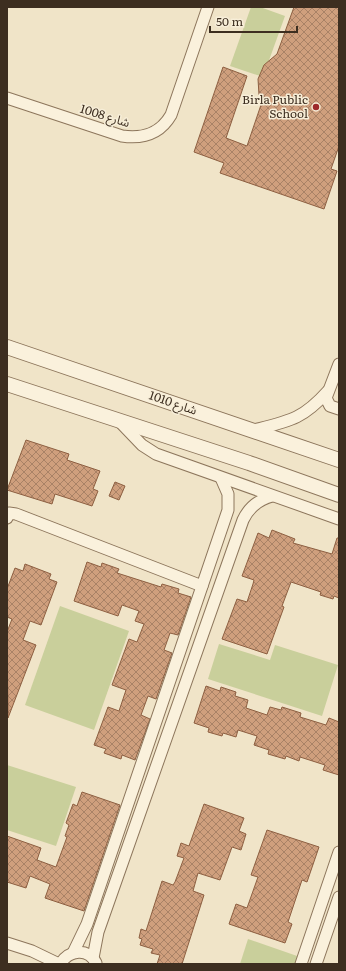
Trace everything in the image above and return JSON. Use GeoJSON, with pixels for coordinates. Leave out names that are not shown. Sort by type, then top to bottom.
{"type":"FeatureCollection","features":[{"type":"Feature","properties":{"kind":"street","name":"شارع 1008"},"geometry":{"type":"LineString","coordinates":[[7,98],[122,136],[138,137],[155,133],[171,115],[208,7]]}},
{"type":"Feature","properties":{"kind":"street","name":"شارع 1010"},"geometry":{"type":"LineString","coordinates":[[7,347],[339,460]]}},
{"type":"Feature","properties":{"kind":"street"},"geometry":{"type":"LineString","coordinates":[[339,364],[327,394],[327,402],[333,408],[339,410]]}},
{"type":"Feature","properties":{"kind":"street"},"geometry":{"type":"LineString","coordinates":[[7,384],[249,463],[339,495]]}},
{"type":"Feature","properties":{"kind":"street"},"geometry":{"type":"LineString","coordinates":[[254,430],[289,421],[302,415],[313,408],[328,391]]}},
{"type":"Feature","properties":{"kind":"street"},"geometry":{"type":"LineString","coordinates":[[119,421],[142,445],[156,454],[339,519]]}},
{"type":"Feature","properties":{"kind":"street"},"geometry":{"type":"LineString","coordinates":[[73,953],[87,924],[225,518],[228,498],[221,478]]}},
{"type":"Feature","properties":{"kind":"street"},"geometry":{"type":"LineString","coordinates":[[7,943],[32,951],[60,964],[68,955],[80,952],[94,961],[98,932],[241,526],[251,507],[265,498],[272,496]]}},
{"type":"Feature","properties":{"kind":"street"},"geometry":{"type":"LineString","coordinates":[[7,518],[8,513],[16,514],[202,586]]}},
{"type":"Feature","properties":{"kind":"street"},"geometry":{"type":"LineString","coordinates":[[225,518],[236,517],[241,526]]}},
{"type":"Feature","properties":{"kind":"street"},"geometry":{"type":"LineString","coordinates":[[301,964],[339,852]]}},
{"type":"Feature","properties":{"kind":"street"},"geometry":{"type":"LineString","coordinates":[[316,964],[339,897]]}},
{"type":"Feature","properties":{"kind":"green space"},"geometry":{"type":"Polygon","coordinates":[[[251,7],[260,7],[285,16],[263,77],[230,66],[251,7]]]}},
{"type":"Feature","properties":{"kind":"green space"},"geometry":{"type":"Polygon","coordinates":[[[60,606],[129,631],[94,730],[25,705],[60,606]]]}},
{"type":"Feature","properties":{"kind":"green space"},"geometry":{"type":"Polygon","coordinates":[[[219,644],[270,660],[275,645],[338,665],[322,716],[208,679],[219,644]]]}},
{"type":"Feature","properties":{"kind":"green space"},"geometry":{"type":"Polygon","coordinates":[[[7,765],[76,787],[56,846],[7,830],[7,765]]]}},
{"type":"Feature","properties":{"kind":"green space"},"geometry":{"type":"Polygon","coordinates":[[[248,939],[300,957],[298,964],[240,964],[248,939]]]}},
{"type":"Feature","properties":{"kind":"building","name":"Birla Public School"},"geometry":{"type":"Polygon","coordinates":[[[294,7],[339,7],[339,146],[331,169],[337,171],[324,209],[220,173],[224,163],[194,152],[223,67],[247,76],[226,138],[247,146],[264,96],[259,95],[258,79],[264,65],[277,54],[294,7]]]}},
{"type":"Feature","properties":{"kind":"building"},"geometry":{"type":"Polygon","coordinates":[[[26,440],[69,454],[67,460],[100,471],[93,489],[98,491],[92,506],[55,494],[52,504],[7,490],[26,440]]]}},
{"type":"Feature","properties":{"kind":"building"},"geometry":{"type":"Polygon","coordinates":[[[115,482],[125,486],[119,500],[109,496],[115,482]]]}},
{"type":"Feature","properties":{"kind":"building"},"geometry":{"type":"Polygon","coordinates":[[[272,530],[295,539],[293,543],[332,554],[337,538],[339,538],[339,598],[334,596],[333,599],[320,595],[321,592],[291,582],[282,606],[284,607],[267,654],[222,639],[237,599],[247,602],[254,580],[242,576],[258,533],[269,538],[272,530]]]}},
{"type":"Feature","properties":{"kind":"building"},"geometry":{"type":"Polygon","coordinates":[[[87,562],[101,567],[102,563],[119,569],[117,573],[161,587],[162,584],[179,589],[178,593],[191,597],[178,635],[170,633],[164,650],[172,653],[156,699],[148,696],[141,715],[150,719],[135,760],[122,755],[121,759],[104,753],[106,749],[94,745],[108,707],[119,711],[126,690],[112,685],[129,639],[137,642],[144,624],[135,621],[139,611],[122,605],[118,616],[74,601],[87,562]]]}},
{"type":"Feature","properties":{"kind":"building"},"geometry":{"type":"Polygon","coordinates":[[[25,564],[51,574],[49,579],[57,582],[41,625],[30,621],[23,640],[36,645],[8,718],[7,632],[12,619],[7,617],[7,589],[15,568],[23,571],[25,564]]]}},
{"type":"Feature","properties":{"kind":"building"},"geometry":{"type":"Polygon","coordinates":[[[206,686],[220,691],[221,687],[236,692],[235,696],[248,700],[246,708],[267,715],[270,707],[281,710],[282,707],[301,713],[300,717],[326,725],[329,718],[339,722],[339,775],[323,770],[325,765],[300,757],[299,761],[286,756],[285,759],[268,754],[269,750],[254,745],[257,736],[238,730],[236,737],[223,733],[222,736],[208,732],[209,728],[194,723],[206,686]]]}},
{"type":"Feature","properties":{"kind":"building"},"geometry":{"type":"Polygon","coordinates":[[[82,792],[120,805],[84,911],[45,898],[50,884],[30,876],[26,888],[7,882],[7,836],[41,848],[37,860],[56,867],[67,837],[65,836],[69,825],[66,823],[73,804],[77,806],[82,792]]]}},
{"type":"Feature","properties":{"kind":"building"},"geometry":{"type":"Polygon","coordinates":[[[204,804],[244,818],[239,831],[246,834],[241,850],[232,847],[220,880],[198,873],[193,891],[204,895],[182,964],[157,964],[160,955],[151,953],[153,949],[140,945],[142,939],[139,938],[141,929],[146,931],[162,881],[173,885],[175,882],[184,858],[177,856],[181,843],[189,846],[204,804]]]}},
{"type":"Feature","properties":{"kind":"building"},"geometry":{"type":"Polygon","coordinates":[[[267,830],[319,847],[307,882],[302,880],[288,922],[292,924],[285,943],[229,924],[236,904],[247,908],[258,877],[251,875],[267,830]]]}},
{"type":"Feature","properties":{"kind":"place","name":"Birla Public School"},"geometry":{"type":"Point","coordinates":[316,107]}}]}
